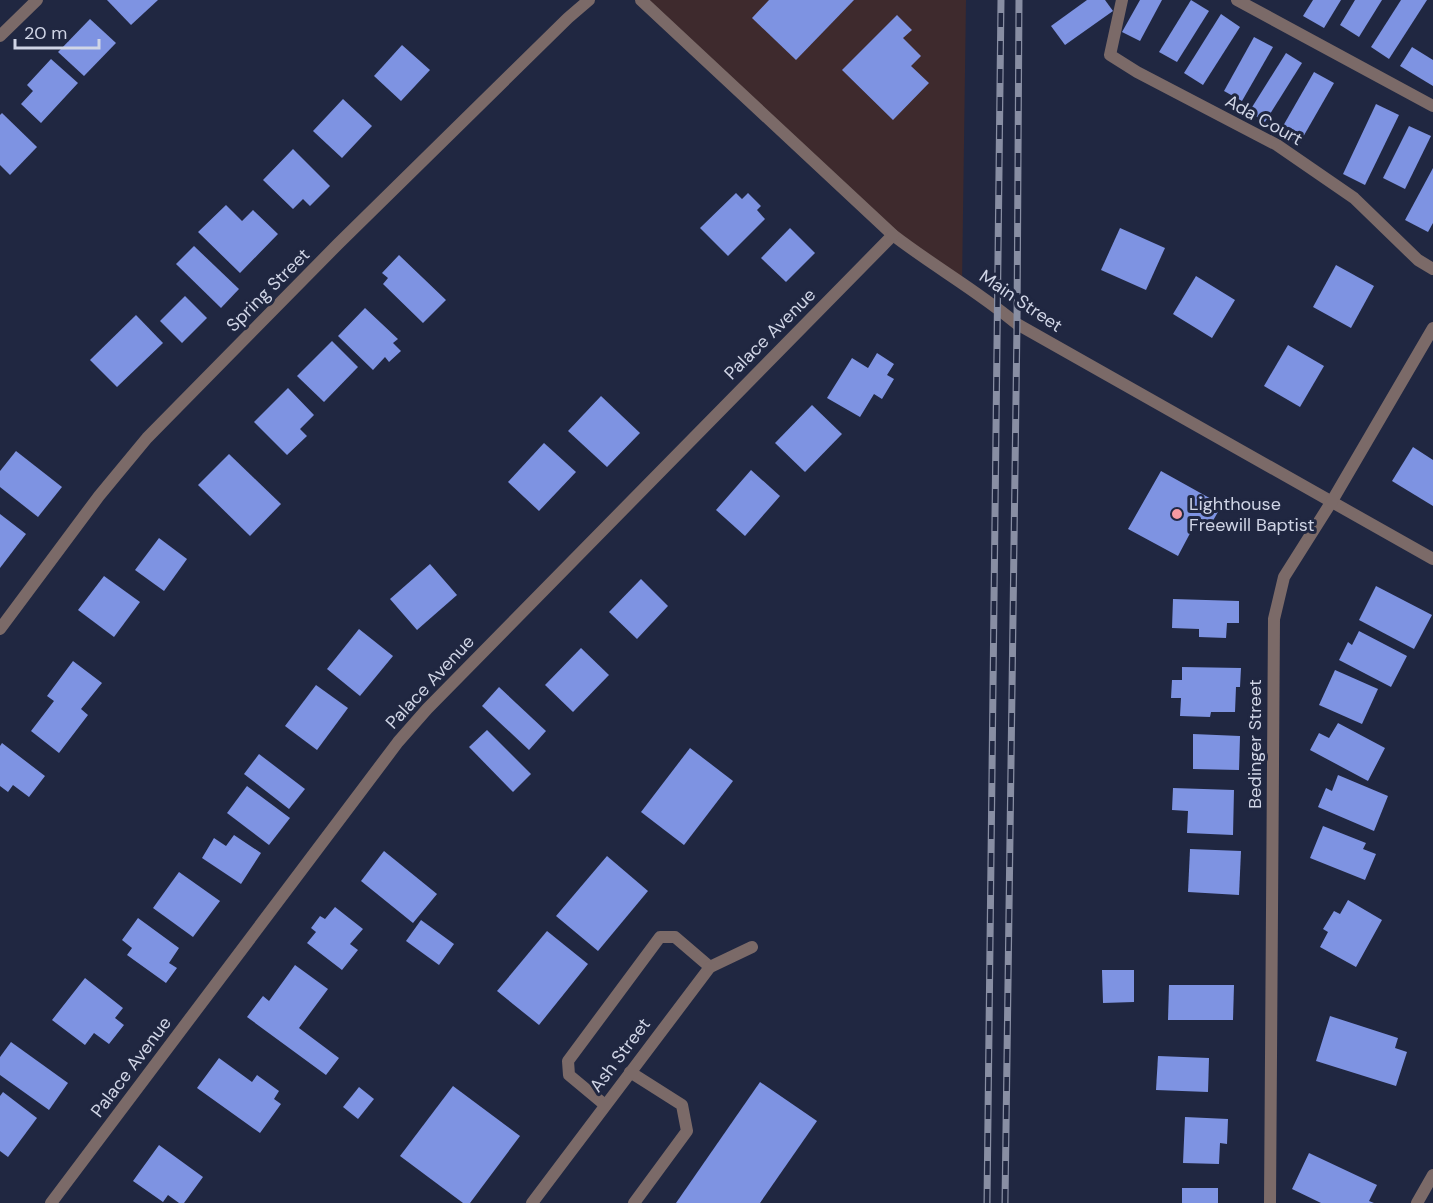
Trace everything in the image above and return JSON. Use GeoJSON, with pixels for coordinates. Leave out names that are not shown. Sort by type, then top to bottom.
{"type":"FeatureCollection","features":[{"type":"Feature","properties":{"kind":"street"},"geometry":{"type":"LineString","coordinates":[[0,36],[37,0]]}},
{"type":"Feature","properties":{"kind":"street","name":"Spring Street"},"geometry":{"type":"LineString","coordinates":[[0,629],[99,496],[147,438],[346,236],[589,0]]}},
{"type":"Feature","properties":{"kind":"street","name":"Main Street"},"geometry":{"type":"LineString","coordinates":[[641,0],[893,235],[922,257],[998,308],[1017,324],[1433,560]]}},
{"type":"Feature","properties":{"kind":"street","name":"Ada Court"},"geometry":{"type":"LineString","coordinates":[[1122,0],[1110,55],[1137,72],[1277,145],[1354,198],[1418,260],[1433,268]]}},
{"type":"Feature","properties":{"kind":"street"},"geometry":{"type":"LineString","coordinates":[[1237,0],[1433,106]]}},
{"type":"Feature","properties":{"kind":"street","name":"Palace Avenue"},"geometry":{"type":"LineString","coordinates":[[51,1203],[398,742],[427,709],[893,235]]}},
{"type":"Feature","properties":{"kind":"street","name":"Bedinger Street"},"geometry":{"type":"LineString","coordinates":[[1270,1203],[1274,619],[1284,577],[1332,501],[1433,328]]}},
{"type":"Feature","properties":{"kind":"street"},"geometry":{"type":"LineString","coordinates":[[606,1105],[569,1075],[568,1061],[660,937],[675,937],[710,967]]}},
{"type":"Feature","properties":{"kind":"street","name":"Ash Street"},"geometry":{"type":"LineString","coordinates":[[532,1203],[710,967],[752,947]]}},
{"type":"Feature","properties":{"kind":"street"},"geometry":{"type":"LineString","coordinates":[[630,1072],[682,1105],[687,1131],[634,1203]]}},
{"type":"Feature","properties":{"kind":"street"},"geometry":{"type":"LineString","coordinates":[[1417,1203],[1433,1175]]}},
{"type":"Feature","properties":{"kind":"shaded area"},"geometry":{"type":"Polygon","coordinates":[[[641,0],[966,0],[962,284],[922,257],[641,0]]]}},
{"type":"Feature","properties":{"kind":"building"},"geometry":{"type":"Polygon","coordinates":[[[107,0],[158,0],[131,25],[107,0]]]}},
{"type":"Feature","properties":{"kind":"building"},"geometry":{"type":"Polygon","coordinates":[[[769,0],[854,0],[796,60],[752,18],[769,0]]]}},
{"type":"Feature","properties":{"kind":"building"},"geometry":{"type":"Polygon","coordinates":[[[1087,0],[1105,0],[1113,11],[1065,45],[1051,26],[1087,0]]]}},
{"type":"Feature","properties":{"kind":"building"},"geometry":{"type":"Polygon","coordinates":[[[1140,0],[1162,0],[1140,41],[1122,32],[1140,0]]]}},
{"type":"Feature","properties":{"kind":"building"},"geometry":{"type":"Polygon","coordinates":[[[1191,0],[1209,11],[1177,62],[1159,52],[1191,0]]]}},
{"type":"Feature","properties":{"kind":"building"},"geometry":{"type":"Polygon","coordinates":[[[1313,0],[1341,0],[1324,28],[1303,16],[1313,0]]]}},
{"type":"Feature","properties":{"kind":"building"},"geometry":{"type":"Polygon","coordinates":[[[1355,0],[1382,0],[1359,37],[1340,25],[1355,0]]]}},
{"type":"Feature","properties":{"kind":"building"},"geometry":{"type":"Polygon","coordinates":[[[1401,0],[1427,0],[1389,59],[1371,47],[1401,0]]]}},
{"type":"Feature","properties":{"kind":"building"},"geometry":{"type":"Polygon","coordinates":[[[1221,14],[1240,27],[1203,85],[1184,73],[1221,14]]]}},
{"type":"Feature","properties":{"kind":"building"},"geometry":{"type":"Polygon","coordinates":[[[897,15],[912,30],[903,38],[921,56],[911,66],[929,83],[893,120],[842,70],[897,15]]]}},
{"type":"Feature","properties":{"kind":"building"},"geometry":{"type":"Polygon","coordinates":[[[90,19],[116,43],[84,76],[58,52],[90,19]]]}},
{"type":"Feature","properties":{"kind":"building"},"geometry":{"type":"Polygon","coordinates":[[[1254,37],[1273,47],[1242,101],[1224,91],[1254,37]]]}},
{"type":"Feature","properties":{"kind":"building"},"geometry":{"type":"Polygon","coordinates":[[[402,45],[430,70],[401,101],[374,76],[402,45]]]}},
{"type":"Feature","properties":{"kind":"building"},"geometry":{"type":"Polygon","coordinates":[[[1412,47],[1433,60],[1433,86],[1400,66],[1412,47]]]}},
{"type":"Feature","properties":{"kind":"building"},"geometry":{"type":"Polygon","coordinates":[[[1286,53],[1302,63],[1265,122],[1249,112],[1286,53]]]}},
{"type":"Feature","properties":{"kind":"building"},"geometry":{"type":"Polygon","coordinates":[[[51,59],[78,83],[41,123],[21,104],[33,91],[27,85],[51,59]]]}},
{"type":"Feature","properties":{"kind":"building"},"geometry":{"type":"Polygon","coordinates":[[[1314,72],[1334,83],[1299,144],[1279,133],[1314,72]]]}},
{"type":"Feature","properties":{"kind":"building"},"geometry":{"type":"Polygon","coordinates":[[[343,99],[372,126],[342,158],[313,131],[343,99]]]}},
{"type":"Feature","properties":{"kind":"building"},"geometry":{"type":"Polygon","coordinates":[[[1376,104],[1399,115],[1365,185],[1343,174],[1376,104]]]}},
{"type":"Feature","properties":{"kind":"building"},"geometry":{"type":"Polygon","coordinates":[[[2,113],[37,147],[10,175],[0,165],[0,115],[2,113]]]}},
{"type":"Feature","properties":{"kind":"building"},"geometry":{"type":"Polygon","coordinates":[[[1409,126],[1431,136],[1405,189],[1383,178],[1409,126]]]}},
{"type":"Feature","properties":{"kind":"building"},"geometry":{"type":"Polygon","coordinates":[[[293,149],[330,186],[310,206],[303,199],[293,209],[263,180],[293,149]]]}},
{"type":"Feature","properties":{"kind":"building"},"geometry":{"type":"Polygon","coordinates":[[[1433,168],[1433,223],[1428,232],[1405,220],[1433,168]]]}},
{"type":"Feature","properties":{"kind":"building"},"geometry":{"type":"Polygon","coordinates":[[[736,193],[742,199],[748,193],[761,206],[757,210],[765,219],[728,256],[700,228],[736,193]]]}},
{"type":"Feature","properties":{"kind":"building"},"geometry":{"type":"Polygon","coordinates":[[[226,205],[242,221],[253,210],[278,234],[240,273],[198,232],[226,205]]]}},
{"type":"Feature","properties":{"kind":"building"},"geometry":{"type":"Polygon","coordinates":[[[790,228],[815,253],[786,282],[761,258],[790,228]]]}},
{"type":"Feature","properties":{"kind":"building"},"geometry":{"type":"Polygon","coordinates":[[[1120,228],[1165,248],[1146,290],[1101,270],[1120,228]]]}},
{"type":"Feature","properties":{"kind":"building"},"geometry":{"type":"Polygon","coordinates":[[[194,246],[239,289],[221,308],[176,264],[194,246]]]}},
{"type":"Feature","properties":{"kind":"building"},"geometry":{"type":"Polygon","coordinates":[[[399,255],[446,300],[423,323],[383,284],[388,278],[382,273],[399,255]]]}},
{"type":"Feature","properties":{"kind":"building"},"geometry":{"type":"Polygon","coordinates":[[[1336,265],[1374,286],[1351,328],[1313,307],[1336,265]]]}},
{"type":"Feature","properties":{"kind":"building"},"geometry":{"type":"Polygon","coordinates":[[[1196,276],[1235,300],[1212,338],[1173,314],[1196,276]]]}},
{"type":"Feature","properties":{"kind":"building"},"geometry":{"type":"Polygon","coordinates":[[[185,296],[207,318],[182,343],[160,321],[185,296]]]}},
{"type":"Feature","properties":{"kind":"building"},"geometry":{"type":"Polygon","coordinates":[[[365,308],[398,339],[393,343],[401,351],[389,362],[385,357],[373,370],[338,336],[365,308]]]}},
{"type":"Feature","properties":{"kind":"building"},"geometry":{"type":"Polygon","coordinates":[[[136,315],[163,343],[117,387],[90,360],[136,315]]]}},
{"type":"Feature","properties":{"kind":"building"},"geometry":{"type":"Polygon","coordinates":[[[332,341],[358,367],[324,402],[297,376],[332,341]]]}},
{"type":"Feature","properties":{"kind":"building"},"geometry":{"type":"Polygon","coordinates":[[[1288,345],[1324,366],[1300,407],[1264,386],[1288,345]]]}},
{"type":"Feature","properties":{"kind":"building"},"geometry":{"type":"Polygon","coordinates":[[[877,353],[894,364],[887,375],[894,379],[882,399],[874,394],[860,417],[827,398],[852,358],[868,368],[877,353]]]}},
{"type":"Feature","properties":{"kind":"building"},"geometry":{"type":"Polygon","coordinates":[[[288,388],[314,415],[300,429],[307,436],[287,455],[254,422],[288,388]]]}},
{"type":"Feature","properties":{"kind":"building"},"geometry":{"type":"Polygon","coordinates":[[[601,396],[640,433],[607,467],[568,431],[601,396]]]}},
{"type":"Feature","properties":{"kind":"building"},"geometry":{"type":"Polygon","coordinates":[[[812,405],[842,434],[805,472],[775,443],[812,405]]]}},
{"type":"Feature","properties":{"kind":"building"},"geometry":{"type":"Polygon","coordinates":[[[544,443],[576,472],[539,511],[508,482],[544,443]]]}},
{"type":"Feature","properties":{"kind":"building"},"geometry":{"type":"Polygon","coordinates":[[[1413,447],[1433,460],[1433,506],[1392,481],[1413,447]]]}},
{"type":"Feature","properties":{"kind":"building"},"geometry":{"type":"Polygon","coordinates":[[[16,451],[62,487],[38,517],[0,487],[0,471],[16,451]]]}},
{"type":"Feature","properties":{"kind":"building"},"geometry":{"type":"Polygon","coordinates":[[[229,454],[281,504],[250,536],[198,485],[229,454]]]}},
{"type":"Feature","properties":{"kind":"building"},"geometry":{"type":"Polygon","coordinates":[[[751,470],[780,496],[745,536],[716,510],[751,470]]]}},
{"type":"Feature","properties":{"kind":"building","name":"Lighthouse Freewill Baptist"},"geometry":{"type":"Polygon","coordinates":[[[1161,471],[1222,505],[1211,524],[1196,522],[1178,556],[1128,529],[1161,471]]]}},
{"type":"Feature","properties":{"kind":"building"},"geometry":{"type":"Polygon","coordinates":[[[0,514],[26,534],[0,568],[0,514]]]}},
{"type":"Feature","properties":{"kind":"building"},"geometry":{"type":"Polygon","coordinates":[[[159,538],[187,559],[164,591],[135,570],[159,538]]]}},
{"type":"Feature","properties":{"kind":"building"},"geometry":{"type":"Polygon","coordinates":[[[430,564],[457,595],[417,630],[390,599],[430,564]]]}},
{"type":"Feature","properties":{"kind":"building"},"geometry":{"type":"Polygon","coordinates":[[[104,576],[140,602],[114,637],[78,610],[104,576]]]}},
{"type":"Feature","properties":{"kind":"building"},"geometry":{"type":"Polygon","coordinates":[[[641,579],[668,606],[637,639],[609,612],[641,579]]]}},
{"type":"Feature","properties":{"kind":"building"},"geometry":{"type":"Polygon","coordinates":[[[1376,586],[1432,615],[1414,649],[1359,620],[1376,586]]]}},
{"type":"Feature","properties":{"kind":"building"},"geometry":{"type":"Polygon","coordinates":[[[1173,599],[1239,601],[1239,623],[1227,623],[1226,638],[1199,637],[1199,629],[1172,628],[1173,599]]]}},
{"type":"Feature","properties":{"kind":"building"},"geometry":{"type":"Polygon","coordinates":[[[359,629],[393,656],[360,696],[327,669],[359,629]]]}},
{"type":"Feature","properties":{"kind":"building"},"geometry":{"type":"Polygon","coordinates":[[[1359,631],[1407,656],[1391,687],[1339,660],[1348,642],[1352,645],[1359,631]]]}},
{"type":"Feature","properties":{"kind":"building"},"geometry":{"type":"Polygon","coordinates":[[[581,648],[609,675],[573,712],[545,685],[581,648]]]}},
{"type":"Feature","properties":{"kind":"building"},"geometry":{"type":"Polygon","coordinates":[[[73,661],[102,683],[81,709],[88,715],[59,753],[31,731],[54,701],[47,696],[73,661]]]}},
{"type":"Feature","properties":{"kind":"building"},"geometry":{"type":"Polygon","coordinates":[[[1182,667],[1241,668],[1240,687],[1236,687],[1235,712],[1211,712],[1210,717],[1180,716],[1181,698],[1171,698],[1172,680],[1182,680],[1182,667]]]}},
{"type":"Feature","properties":{"kind":"building"},"geometry":{"type":"Polygon","coordinates":[[[1335,670],[1378,689],[1362,724],[1319,705],[1335,670]]]}},
{"type":"Feature","properties":{"kind":"building"},"geometry":{"type":"Polygon","coordinates":[[[316,685],[348,708],[317,750],[285,726],[316,685]]]}},
{"type":"Feature","properties":{"kind":"building"},"geometry":{"type":"Polygon","coordinates":[[[499,687],[546,731],[529,750],[482,706],[499,687]]]}},
{"type":"Feature","properties":{"kind":"building"},"geometry":{"type":"Polygon","coordinates":[[[1338,723],[1385,748],[1368,781],[1310,750],[1319,733],[1329,738],[1338,723]]]}},
{"type":"Feature","properties":{"kind":"building"},"geometry":{"type":"Polygon","coordinates":[[[487,730],[531,774],[513,792],[469,747],[487,730]]]}},
{"type":"Feature","properties":{"kind":"building"},"geometry":{"type":"Polygon","coordinates":[[[1193,734],[1240,736],[1239,770],[1193,769],[1193,734]]]}},
{"type":"Feature","properties":{"kind":"building"},"geometry":{"type":"Polygon","coordinates":[[[2,743],[45,776],[29,797],[13,785],[8,792],[0,786],[0,746],[2,743]]]}},
{"type":"Feature","properties":{"kind":"building"},"geometry":{"type":"Polygon","coordinates":[[[690,748],[733,781],[684,845],[641,812],[690,748]]]}},
{"type":"Feature","properties":{"kind":"building"},"geometry":{"type":"Polygon","coordinates":[[[259,754],[305,789],[289,809],[244,774],[259,754]]]}},
{"type":"Feature","properties":{"kind":"building"},"geometry":{"type":"Polygon","coordinates":[[[1338,775],[1388,796],[1374,831],[1318,807],[1326,788],[1332,791],[1338,775]]]}},
{"type":"Feature","properties":{"kind":"building"},"geometry":{"type":"Polygon","coordinates":[[[247,786],[290,818],[269,845],[227,813],[247,786]]]}},
{"type":"Feature","properties":{"kind":"building"},"geometry":{"type":"Polygon","coordinates":[[[1173,788],[1234,790],[1233,835],[1187,833],[1188,811],[1172,810],[1173,788]]]}},
{"type":"Feature","properties":{"kind":"building"},"geometry":{"type":"Polygon","coordinates":[[[1323,826],[1366,843],[1363,849],[1376,854],[1365,880],[1310,858],[1323,826]]]}},
{"type":"Feature","properties":{"kind":"building"},"geometry":{"type":"Polygon","coordinates":[[[234,835],[261,853],[241,884],[202,858],[214,838],[226,846],[234,835]]]}},
{"type":"Feature","properties":{"kind":"building"},"geometry":{"type":"Polygon","coordinates":[[[1190,849],[1241,851],[1239,895],[1188,892],[1190,849]]]}},
{"type":"Feature","properties":{"kind":"building"},"geometry":{"type":"Polygon","coordinates":[[[384,851],[437,894],[413,923],[361,881],[384,851]]]}},
{"type":"Feature","properties":{"kind":"building"},"geometry":{"type":"Polygon","coordinates":[[[607,856],[648,891],[598,951],[556,916],[607,856]]]}},
{"type":"Feature","properties":{"kind":"building"},"geometry":{"type":"Polygon","coordinates":[[[179,872],[220,901],[193,937],[153,908],[179,872]]]}},
{"type":"Feature","properties":{"kind":"building"},"geometry":{"type":"Polygon","coordinates":[[[1348,900],[1382,920],[1356,967],[1320,947],[1328,932],[1323,929],[1334,911],[1340,914],[1348,900]]]}},
{"type":"Feature","properties":{"kind":"building"},"geometry":{"type":"Polygon","coordinates":[[[335,907],[363,929],[350,944],[358,950],[342,970],[307,943],[316,932],[311,928],[320,916],[325,919],[335,907]]]}},
{"type":"Feature","properties":{"kind":"building"},"geometry":{"type":"Polygon","coordinates":[[[138,918],[179,948],[169,963],[177,968],[166,983],[127,955],[132,948],[122,940],[138,918]]]}},
{"type":"Feature","properties":{"kind":"building"},"geometry":{"type":"Polygon","coordinates":[[[421,920],[454,944],[439,965],[406,941],[421,920]]]}},
{"type":"Feature","properties":{"kind":"building"},"geometry":{"type":"Polygon","coordinates":[[[547,931],[588,964],[539,1025],[497,991],[547,931]]]}},
{"type":"Feature","properties":{"kind":"building"},"geometry":{"type":"Polygon","coordinates":[[[295,965],[328,989],[299,1028],[339,1058],[326,1075],[247,1017],[263,996],[269,1001],[295,965]]]}},
{"type":"Feature","properties":{"kind":"building"},"geometry":{"type":"Polygon","coordinates":[[[1102,970],[1134,970],[1134,1002],[1103,1003],[1102,970]]]}},
{"type":"Feature","properties":{"kind":"building"},"geometry":{"type":"Polygon","coordinates":[[[85,978],[123,1008],[115,1018],[124,1025],[109,1044],[94,1033],[85,1045],[52,1020],[85,978]]]}},
{"type":"Feature","properties":{"kind":"building"},"geometry":{"type":"Polygon","coordinates":[[[1169,985],[1234,985],[1233,1020],[1168,1020],[1169,985]]]}},
{"type":"Feature","properties":{"kind":"building"},"geometry":{"type":"Polygon","coordinates":[[[1330,1016],[1398,1038],[1395,1048],[1407,1052],[1396,1086],[1316,1061],[1330,1016]]]}},
{"type":"Feature","properties":{"kind":"building"},"geometry":{"type":"Polygon","coordinates":[[[11,1042],[68,1083],[49,1110],[0,1075],[0,1057],[11,1042]]]}},
{"type":"Feature","properties":{"kind":"building"},"geometry":{"type":"Polygon","coordinates":[[[1158,1056],[1209,1058],[1208,1092],[1156,1090],[1158,1056]]]}},
{"type":"Feature","properties":{"kind":"building"},"geometry":{"type":"Polygon","coordinates":[[[219,1058],[252,1082],[257,1075],[279,1091],[274,1099],[281,1104],[260,1133],[197,1088],[219,1058]]]}},
{"type":"Feature","properties":{"kind":"building"},"geometry":{"type":"Polygon","coordinates":[[[760,1082],[817,1121],[760,1203],[676,1203],[760,1082]]]}},
{"type":"Feature","properties":{"kind":"building"},"geometry":{"type":"Polygon","coordinates":[[[453,1086],[520,1136],[470,1203],[463,1203],[400,1156],[453,1086]]]}},
{"type":"Feature","properties":{"kind":"building"},"geometry":{"type":"Polygon","coordinates":[[[359,1087],[374,1099],[358,1119],[343,1107],[359,1087]]]}},
{"type":"Feature","properties":{"kind":"building"},"geometry":{"type":"Polygon","coordinates":[[[3,1092],[37,1118],[8,1157],[0,1151],[0,1096],[3,1092]]]}},
{"type":"Feature","properties":{"kind":"building"},"geometry":{"type":"Polygon","coordinates":[[[1185,1117],[1228,1119],[1227,1144],[1220,1143],[1219,1164],[1183,1163],[1185,1117]]]}},
{"type":"Feature","properties":{"kind":"building"},"geometry":{"type":"Polygon","coordinates":[[[159,1145],[203,1177],[184,1203],[179,1203],[168,1195],[163,1202],[133,1181],[159,1145]]]}},
{"type":"Feature","properties":{"kind":"building"},"geometry":{"type":"Polygon","coordinates":[[[1309,1153],[1377,1185],[1369,1201],[1374,1203],[1321,1203],[1292,1189],[1309,1153]]]}},
{"type":"Feature","properties":{"kind":"building"},"geometry":{"type":"Polygon","coordinates":[[[1182,1188],[1218,1188],[1218,1203],[1182,1203],[1182,1188]]]}},
{"type":"Feature","properties":{"kind":"railway"},"geometry":{"type":"LineString","coordinates":[[987,1203],[1001,0]]}},
{"type":"Feature","properties":{"kind":"railway"},"geometry":{"type":"LineString","coordinates":[[1005,1203],[1019,0]]}},
{"type":"Feature","properties":{"kind":"place","name":"Lighthouse Freewill Baptist"},"geometry":{"type":"Point","coordinates":[1177,514]}}]}
